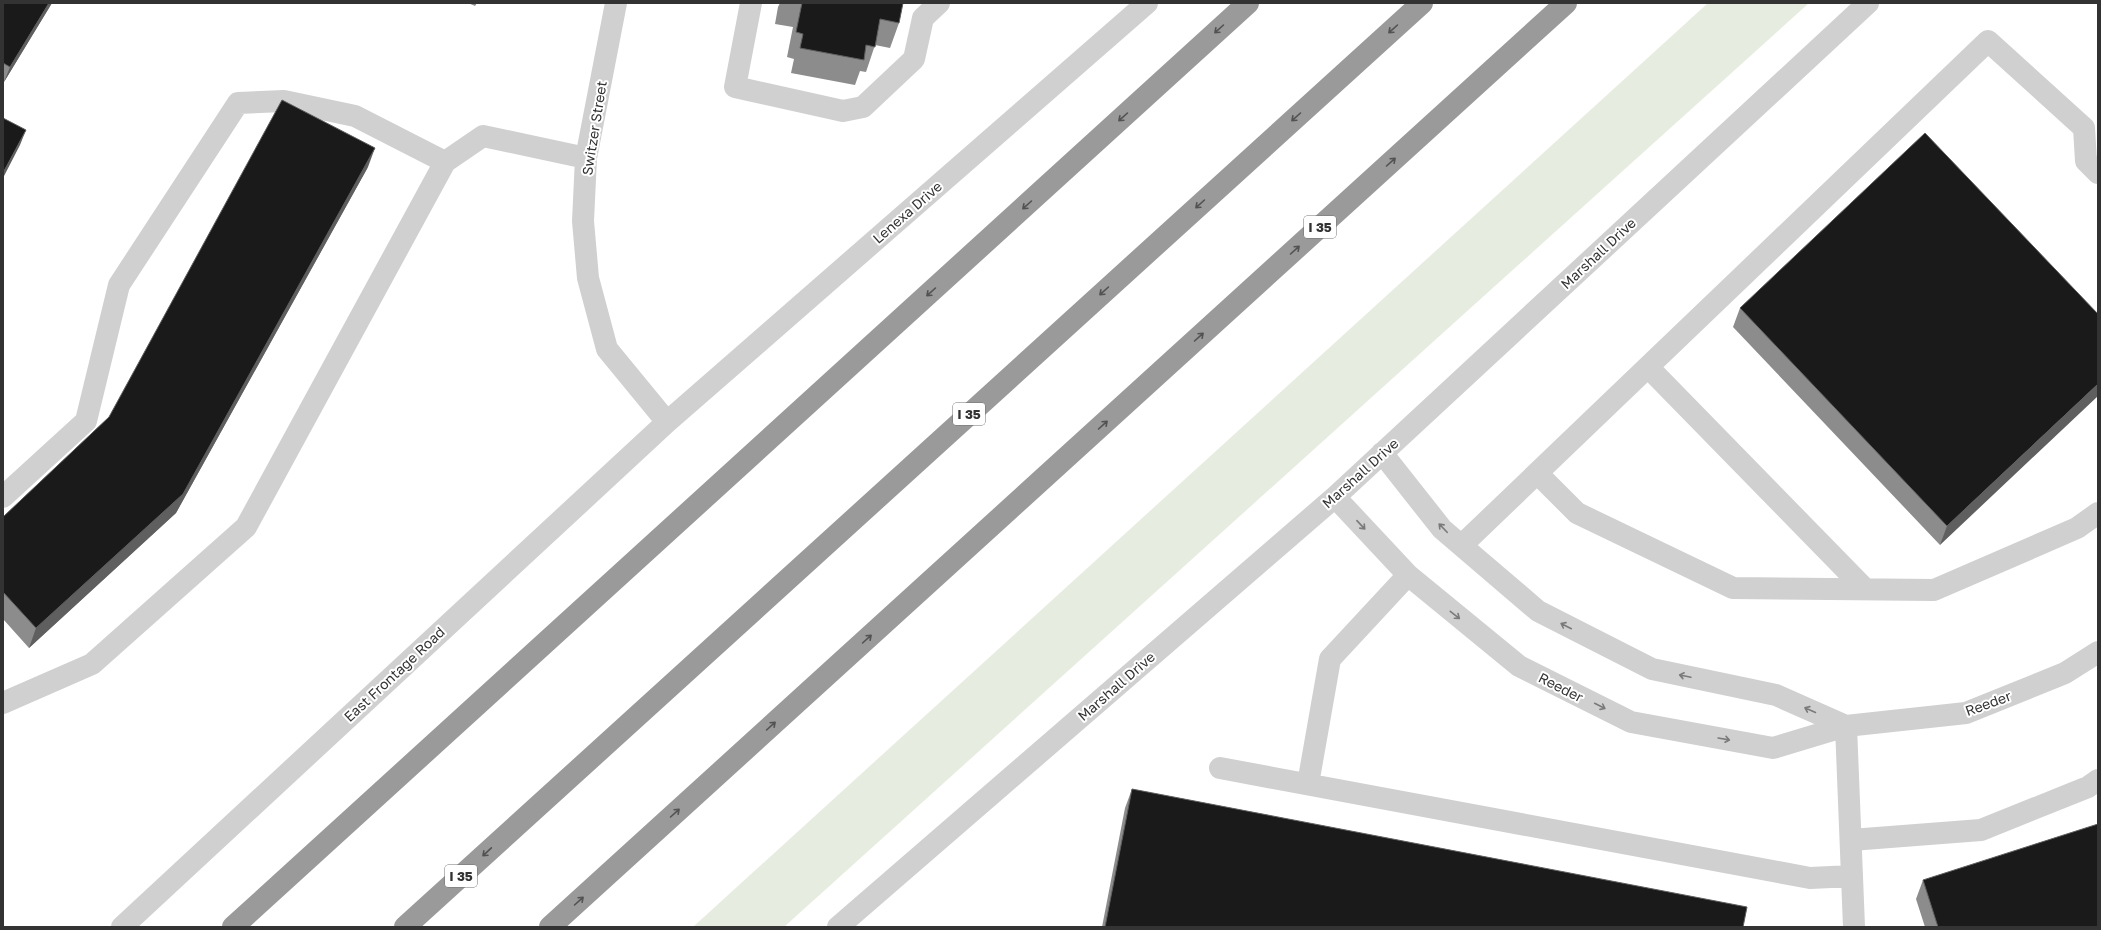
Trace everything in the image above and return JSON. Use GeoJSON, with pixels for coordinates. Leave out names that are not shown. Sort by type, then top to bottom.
{"type":"FeatureCollection","features":[{"type":"Feature","properties":{"kind":"highway"},"geometry":{"type":"LineString","coordinates":[[233,927],[1248,3]]}},
{"type":"Feature","properties":{"kind":"highway","name":"I 35"},"geometry":{"type":"LineString","coordinates":[[406,927],[1422,3]]}},
{"type":"Feature","properties":{"kind":"highway","name":"I 35"},"geometry":{"type":"LineString","coordinates":[[550,927],[1566,3]]}},
{"type":"Feature","properties":{"kind":"street","name":"Switzer Street"},"geometry":{"type":"LineString","coordinates":[[616,3],[586,158],[584,221],[588,278],[607,349],[667,422]]}},
{"type":"Feature","properties":{"kind":"street"},"geometry":{"type":"LineString","coordinates":[[751,3],[735,87],[843,110],[862,107],[914,59],[923,18],[939,3]]}},
{"type":"Feature","properties":{"kind":"street","name":"Lenexa Drive"},"geometry":{"type":"LineString","coordinates":[[667,422],[1147,3]]}},
{"type":"Feature","properties":{"kind":"street","name":"Marshall Drive"},"geometry":{"type":"LineString","coordinates":[[838,927],[1334,497],[1868,3]]}},
{"type":"Feature","properties":{"kind":"street"},"geometry":{"type":"LineString","coordinates":[[1462,545],[1988,40],[2084,128],[2086,161],[2098,173]]}},
{"type":"Feature","properties":{"kind":"street"},"geometry":{"type":"LineString","coordinates":[[3,497],[86,421],[119,286],[238,103],[284,101],[355,116],[445,162]]}},
{"type":"Feature","properties":{"kind":"street"},"geometry":{"type":"LineString","coordinates":[[3,703],[92,664],[246,527],[445,162],[482,136],[586,158]]}},
{"type":"Feature","properties":{"kind":"street"},"geometry":{"type":"LineString","coordinates":[[1648,367],[1865,589]]}},
{"type":"Feature","properties":{"kind":"street","name":"East Frontage Road"},"geometry":{"type":"LineString","coordinates":[[122,927],[667,422]]}},
{"type":"Feature","properties":{"kind":"street"},"geometry":{"type":"LineString","coordinates":[[1382,453],[1442,529],[1538,611],[1652,669],[1776,695],[1846,726],[1854,927]]}},
{"type":"Feature","properties":{"kind":"street"},"geometry":{"type":"LineString","coordinates":[[1538,473],[1577,513],[1733,588],[1934,590],[2077,528],[2098,513]]}},
{"type":"Feature","properties":{"kind":"street","name":"Reeder"},"geometry":{"type":"LineString","coordinates":[[1334,497],[1408,575],[1519,666],[1631,722],[1773,748],[1846,726],[1966,713],[2065,673],[2098,652]]}},
{"type":"Feature","properties":{"kind":"street"},"geometry":{"type":"LineString","coordinates":[[1308,784],[1330,659],[1408,575]]}},
{"type":"Feature","properties":{"kind":"street"},"geometry":{"type":"LineString","coordinates":[[1220,768],[1810,878],[1852,876]]}},
{"type":"Feature","properties":{"kind":"street"},"geometry":{"type":"LineString","coordinates":[[1851,840],[1981,830],[2088,787],[2098,780]]}},
{"type":"Feature","properties":{"kind":"shaded area"},"geometry":{"type":"Polygon","coordinates":[[[1708,3],[1809,3],[784,927],[693,927],[1708,3]]]}},
{"type":"Feature","properties":{"kind":"building"},"geometry":{"type":"Polygon","coordinates":[[[3,3],[49,3],[10,67],[3,63],[3,3]]]}},
{"type":"Feature","properties":{"kind":"building"},"geometry":{"type":"Polygon","coordinates":[[[802,3],[903,3],[899,23],[880,19],[875,47],[866,45],[864,60],[800,48],[803,34],[796,32],[802,3]]]}},
{"type":"Feature","properties":{"kind":"building"},"geometry":{"type":"Polygon","coordinates":[[[282,100],[375,148],[183,494],[36,628],[3,592],[3,517],[109,417],[282,100]]]}},
{"type":"Feature","properties":{"kind":"building"},"geometry":{"type":"Polygon","coordinates":[[[3,118],[26,130],[3,173],[3,118]]]}},
{"type":"Feature","properties":{"kind":"building"},"geometry":{"type":"Polygon","coordinates":[[[1925,133],[2098,314],[2098,384],[1947,526],[1740,308],[1925,133]]]}},
{"type":"Feature","properties":{"kind":"building"},"geometry":{"type":"Polygon","coordinates":[[[1132,789],[1747,907],[1743,927],[1105,927],[1132,789]]]}},
{"type":"Feature","properties":{"kind":"building"},"geometry":{"type":"Polygon","coordinates":[[[2098,824],[2098,927],[1938,927],[1923,880],[2098,824]]]}}]}
